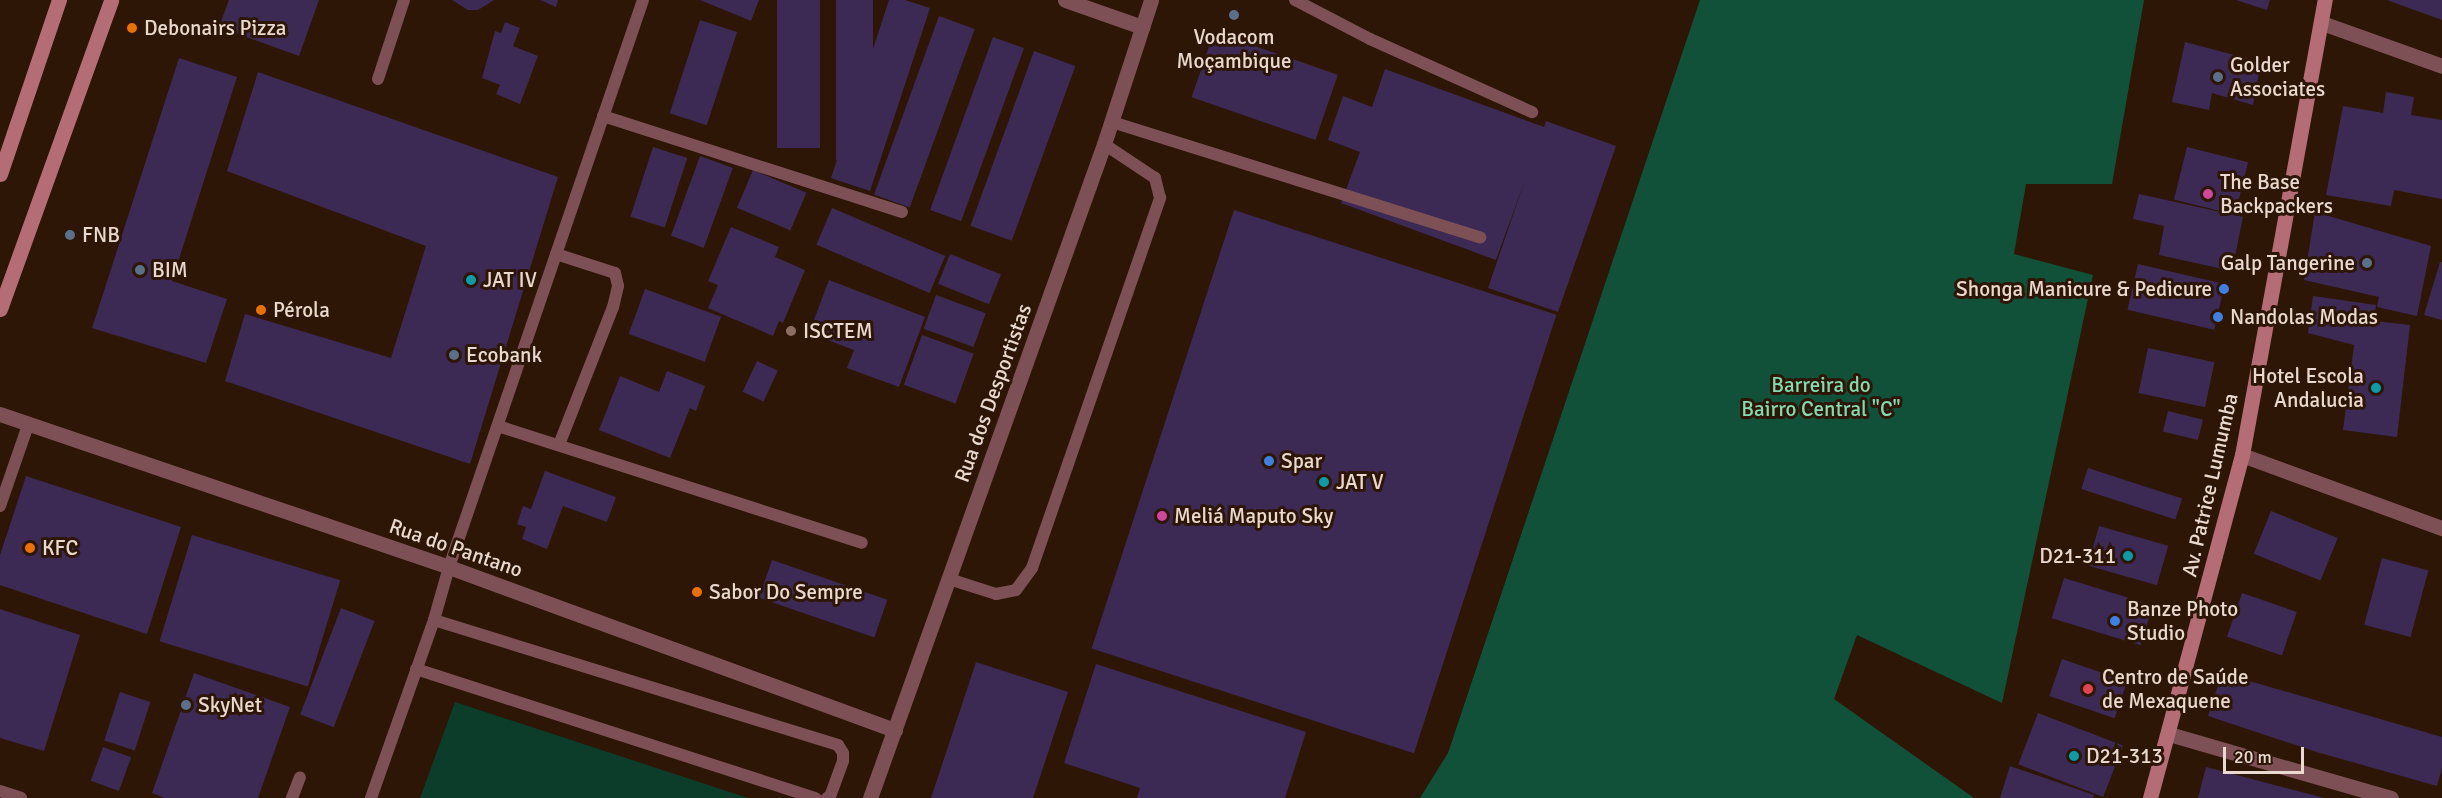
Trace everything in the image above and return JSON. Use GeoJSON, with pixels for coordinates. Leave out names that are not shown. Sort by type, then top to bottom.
{"type":"FeatureCollection","features":[{"type":"Feature","properties":{"kind":"main road"},"geometry":{"type":"LineString","coordinates":[[0,174],[58,0]]}},
{"type":"Feature","properties":{"kind":"main road"},"geometry":{"type":"LineString","coordinates":[[0,309],[111,0]]}},
{"type":"Feature","properties":{"kind":"main road","name":"Av. Patrice Lumumba"},"geometry":{"type":"LineString","coordinates":[[2151,798],[2242,455],[2325,0]]}},
{"type":"Feature","properties":{"kind":"street"},"geometry":{"type":"LineString","coordinates":[[1065,0],[1142,27]]}},
{"type":"Feature","properties":{"kind":"street","name":"Rua dos Desportistas"},"geometry":{"type":"LineString","coordinates":[[870,798],[1112,122],[1151,0]]}},
{"type":"Feature","properties":{"kind":"street"},"geometry":{"type":"LineString","coordinates":[[2322,23],[2442,66]]}},
{"type":"Feature","properties":{"kind":"street","name":"Rua do Pantano"},"geometry":{"type":"LineString","coordinates":[[0,414],[449,567],[895,730]]}},
{"type":"Feature","properties":{"kind":"street"},"geometry":{"type":"LineString","coordinates":[[2242,455],[2442,528]]}},
{"type":"Feature","properties":{"kind":"street"},"geometry":{"type":"LineString","coordinates":[[2169,734],[2391,798]]}},
{"type":"Feature","properties":{"kind":"lane"},"geometry":{"type":"LineString","coordinates":[[378,79],[404,0]]}},
{"type":"Feature","properties":{"kind":"lane"},"geometry":{"type":"LineString","coordinates":[[371,798],[435,620],[449,567],[643,0]]}},
{"type":"Feature","properties":{"kind":"lane"},"geometry":{"type":"LineString","coordinates":[[1295,0],[1370,39],[1532,112]]}},
{"type":"Feature","properties":{"kind":"lane"},"geometry":{"type":"LineString","coordinates":[[603,116],[902,212]]}},
{"type":"Feature","properties":{"kind":"lane"},"geometry":{"type":"LineString","coordinates":[[1112,122],[1480,237]]}},
{"type":"Feature","properties":{"kind":"lane"},"geometry":{"type":"LineString","coordinates":[[949,579],[996,594],[1016,590],[1032,568],[1160,198],[1155,178],[1104,144]]}},
{"type":"Feature","properties":{"kind":"lane"},"geometry":{"type":"LineString","coordinates":[[556,254],[615,273],[618,286],[613,307],[559,445]]}},
{"type":"Feature","properties":{"kind":"lane"},"geometry":{"type":"LineString","coordinates":[[0,506],[28,425]]}},
{"type":"Feature","properties":{"kind":"lane"},"geometry":{"type":"LineString","coordinates":[[498,426],[862,543]]}},
{"type":"Feature","properties":{"kind":"lane"},"geometry":{"type":"LineString","coordinates":[[435,620],[838,746],[843,753],[843,761],[830,796],[827,798]]}},
{"type":"Feature","properties":{"kind":"lane"},"geometry":{"type":"LineString","coordinates":[[416,669],[816,798]]}},
{"type":"Feature","properties":{"kind":"lane"},"geometry":{"type":"LineString","coordinates":[[292,798],[300,777]]}},
{"type":"Feature","properties":{"kind":"lane"},"geometry":{"type":"LineString","coordinates":[[0,791],[21,798]]}},
{"type":"Feature","properties":{"kind":"green space","name":"Barreira do Bairro Central \"C\""},"geometry":{"type":"Polygon","coordinates":[[[1700,0],[2144,0],[2112,184],[2026,184],[2014,254],[2093,275],[2002,703],[1857,635],[1834,699],[1974,798],[1420,798],[1448,753],[1700,0]]]}},
{"type":"Feature","properties":{"kind":"green space"},"geometry":{"type":"Polygon","coordinates":[[[455,702],[748,798],[420,798],[455,702]]]}},
{"type":"Feature","properties":{"kind":"building"},"geometry":{"type":"Polygon","coordinates":[[[229,0],[319,0],[299,56],[219,27],[229,0]]]}},
{"type":"Feature","properties":{"kind":"building"},"geometry":{"type":"Polygon","coordinates":[[[452,0],[494,0],[478,10],[468,10],[452,0]]]}},
{"type":"Feature","properties":{"kind":"building"},"geometry":{"type":"Polygon","coordinates":[[[540,0],[558,0],[556,7],[540,0]]]}},
{"type":"Feature","properties":{"kind":"building"},"geometry":{"type":"Polygon","coordinates":[[[700,0],[759,0],[751,21],[700,0]]]}},
{"type":"Feature","properties":{"kind":"building"},"geometry":{"type":"Polygon","coordinates":[[[777,0],[820,0],[820,148],[777,148],[777,0]]]}},
{"type":"Feature","properties":{"kind":"building"},"geometry":{"type":"Polygon","coordinates":[[[836,0],[873,0],[873,160],[836,160],[836,0]]]}},
{"type":"Feature","properties":{"kind":"building"},"geometry":{"type":"Polygon","coordinates":[[[889,0],[905,0],[930,8],[870,191],[831,178],[889,0]]]}},
{"type":"Feature","properties":{"kind":"building"},"geometry":{"type":"Polygon","coordinates":[[[2236,0],[2270,0],[2267,10],[2236,0]]]}},
{"type":"Feature","properties":{"kind":"building"},"geometry":{"type":"Polygon","coordinates":[[[2387,0],[2442,0],[2442,20],[2387,0]]]}},
{"type":"Feature","properties":{"kind":"building"},"geometry":{"type":"Polygon","coordinates":[[[939,16],[975,29],[910,208],[874,195],[939,16]]]}},
{"type":"Feature","properties":{"kind":"building"},"geometry":{"type":"Polygon","coordinates":[[[700,20],[737,32],[707,125],[670,113],[700,20]]]}},
{"type":"Feature","properties":{"kind":"building"},"geometry":{"type":"Polygon","coordinates":[[[505,22],[520,28],[513,46],[538,56],[520,104],[496,94],[500,85],[482,78],[495,31],[501,33],[505,22]]]}},
{"type":"Feature","properties":{"kind":"building"},"geometry":{"type":"Polygon","coordinates":[[[1214,32],[1338,75],[1315,140],[1192,97],[1214,32]]]}},
{"type":"Feature","properties":{"kind":"building"},"geometry":{"type":"Polygon","coordinates":[[[993,37],[1024,48],[961,221],[930,210],[993,37]]]}},
{"type":"Feature","properties":{"kind":"building","name":"Golder Associates"},"geometry":{"type":"Polygon","coordinates":[[[2185,42],[2261,62],[2253,105],[2212,93],[2209,110],[2172,102],[2185,42]]]}},
{"type":"Feature","properties":{"kind":"building"},"geometry":{"type":"Polygon","coordinates":[[[1034,51],[1075,66],[1012,241],[970,226],[1034,51]]]}},
{"type":"Feature","properties":{"kind":"building"},"geometry":{"type":"Polygon","coordinates":[[[179,58],[237,77],[172,281],[227,299],[206,363],[92,328],[179,58]]]}},
{"type":"Feature","properties":{"kind":"building"},"geometry":{"type":"Polygon","coordinates":[[[1385,69],[1544,127],[1546,121],[1616,146],[1558,312],[1488,288],[1525,180],[1496,260],[1341,203],[1360,152],[1328,140],[1343,96],[1372,107],[1385,69]]]}},
{"type":"Feature","properties":{"kind":"building","name":"JAT IV"},"geometry":{"type":"Polygon","coordinates":[[[258,72],[558,177],[470,464],[225,381],[245,314],[391,358],[426,246],[227,171],[258,72]]]}},
{"type":"Feature","properties":{"kind":"building"},"geometry":{"type":"Polygon","coordinates":[[[2386,92],[2414,97],[2411,115],[2442,120],[2442,199],[2394,190],[2391,206],[2326,195],[2343,106],[2383,113],[2386,92]]]}},
{"type":"Feature","properties":{"kind":"building"},"geometry":{"type":"Polygon","coordinates":[[[653,147],[687,158],[665,228],[630,216],[653,147]]]}},
{"type":"Feature","properties":{"kind":"building"},"geometry":{"type":"Polygon","coordinates":[[[2187,147],[2248,162],[2235,215],[2174,199],[2187,147]]]}},
{"type":"Feature","properties":{"kind":"building"},"geometry":{"type":"Polygon","coordinates":[[[700,156],[733,168],[704,248],[671,236],[700,156]]]}},
{"type":"Feature","properties":{"kind":"building"},"geometry":{"type":"Polygon","coordinates":[[[753,170],[806,193],[790,230],[737,208],[753,170]]]}},
{"type":"Feature","properties":{"kind":"building"},"geometry":{"type":"Polygon","coordinates":[[[2139,194],[2243,217],[2232,271],[2159,255],[2164,226],[2133,219],[2139,194]]]}},
{"type":"Feature","properties":{"kind":"building"},"geometry":{"type":"Polygon","coordinates":[[[832,208],[945,256],[930,293],[816,245],[832,208]]]}},
{"type":"Feature","properties":{"kind":"building","name":"JAT V"},"geometry":{"type":"Polygon","coordinates":[[[1234,210],[1556,315],[1414,753],[1092,648],[1234,210]]]}},
{"type":"Feature","properties":{"kind":"building","name":"Galp Tangerine"},"geometry":{"type":"Polygon","coordinates":[[[2315,212],[2431,246],[2417,316],[2377,307],[2379,297],[2304,280],[2315,212]]]}},
{"type":"Feature","properties":{"kind":"building"},"geometry":{"type":"Polygon","coordinates":[[[731,227],[779,247],[775,257],[805,270],[783,323],[779,321],[773,336],[708,308],[718,285],[708,281],[731,227]]]}},
{"type":"Feature","properties":{"kind":"building"},"geometry":{"type":"Polygon","coordinates":[[[950,254],[1001,275],[989,304],[938,284],[950,254]]]}},
{"type":"Feature","properties":{"kind":"building"},"geometry":{"type":"Polygon","coordinates":[[[2440,262],[2442,262],[2442,320],[2424,315],[2440,262]]]}},
{"type":"Feature","properties":{"kind":"building"},"geometry":{"type":"Polygon","coordinates":[[[2138,264],[2225,284],[2214,330],[2127,310],[2138,264]]]}},
{"type":"Feature","properties":{"kind":"building"},"geometry":{"type":"Polygon","coordinates":[[[829,280],[925,317],[899,387],[847,368],[854,350],[809,333],[829,280]]]}},
{"type":"Feature","properties":{"kind":"building"},"geometry":{"type":"Polygon","coordinates":[[[645,289],[721,317],[705,362],[629,334],[645,289]]]}},
{"type":"Feature","properties":{"kind":"building"},"geometry":{"type":"Polygon","coordinates":[[[936,295],[986,313],[973,347],[924,329],[936,295]]]}},
{"type":"Feature","properties":{"kind":"building","name":"Hotel Escola Andalucia"},"geometry":{"type":"Polygon","coordinates":[[[2313,296],[2376,305],[2374,321],[2410,325],[2397,437],[2343,430],[2354,345],[2308,333],[2313,296]]]}},
{"type":"Feature","properties":{"kind":"building"},"geometry":{"type":"Polygon","coordinates":[[[922,335],[974,354],[956,404],[904,385],[922,335]]]}},
{"type":"Feature","properties":{"kind":"building"},"geometry":{"type":"Polygon","coordinates":[[[2148,348],[2215,362],[2205,407],[2138,393],[2148,348]]]}},
{"type":"Feature","properties":{"kind":"building"},"geometry":{"type":"Polygon","coordinates":[[[757,361],[778,371],[763,402],[743,392],[757,361]]]}},
{"type":"Feature","properties":{"kind":"building"},"geometry":{"type":"Polygon","coordinates":[[[667,371],[705,386],[696,411],[690,408],[670,458],[599,430],[620,376],[659,392],[667,371]]]}},
{"type":"Feature","properties":{"kind":"building"},"geometry":{"type":"Polygon","coordinates":[[[2168,411],[2203,420],[2198,440],[2163,431],[2168,411]]]}},
{"type":"Feature","properties":{"kind":"building"},"geometry":{"type":"Polygon","coordinates":[[[2088,468],[2182,499],[2175,520],[2081,489],[2088,468]]]}},
{"type":"Feature","properties":{"kind":"building"},"geometry":{"type":"Polygon","coordinates":[[[545,471],[616,497],[607,522],[563,506],[547,549],[522,539],[526,527],[517,524],[523,506],[531,509],[545,471]]]}},
{"type":"Feature","properties":{"kind":"building"},"geometry":{"type":"Polygon","coordinates":[[[26,476],[181,527],[147,634],[0,585],[0,555],[26,476]]]}},
{"type":"Feature","properties":{"kind":"building"},"geometry":{"type":"Polygon","coordinates":[[[2271,511],[2338,538],[2321,581],[2254,554],[2271,511]]]}},
{"type":"Feature","properties":{"kind":"building","name":"D21-311"},"geometry":{"type":"Polygon","coordinates":[[[2099,526],[2168,546],[2157,585],[2088,565],[2099,526]]]}},
{"type":"Feature","properties":{"kind":"building"},"geometry":{"type":"Polygon","coordinates":[[[192,535],[340,580],[308,686],[160,641],[192,535]]]}},
{"type":"Feature","properties":{"kind":"building"},"geometry":{"type":"Polygon","coordinates":[[[2382,558],[2428,570],[2411,637],[2364,625],[2382,558]]]}},
{"type":"Feature","properties":{"kind":"building"},"geometry":{"type":"Polygon","coordinates":[[[772,560],[887,600],[874,638],[759,598],[772,560]]]}},
{"type":"Feature","properties":{"kind":"building"},"geometry":{"type":"Polygon","coordinates":[[[2064,578],[2153,605],[2141,645],[2052,618],[2064,578]]]}},
{"type":"Feature","properties":{"kind":"building"},"geometry":{"type":"Polygon","coordinates":[[[2242,593],[2297,612],[2282,655],[2227,636],[2242,593]]]}},
{"type":"Feature","properties":{"kind":"building"},"geometry":{"type":"Polygon","coordinates":[[[341,608],[375,621],[334,727],[300,714],[341,608]]]}},
{"type":"Feature","properties":{"kind":"building"},"geometry":{"type":"Polygon","coordinates":[[[0,609],[80,635],[44,751],[0,738],[0,609]]]}},
{"type":"Feature","properties":{"kind":"building","name":"Centro de Saúde de Mexaquene"},"geometry":{"type":"Polygon","coordinates":[[[2062,659],[2127,681],[2115,718],[2049,696],[2062,659]]]}},
{"type":"Feature","properties":{"kind":"building"},"geometry":{"type":"Polygon","coordinates":[[[976,662],[1068,692],[1033,798],[931,798],[976,662]]]}},
{"type":"Feature","properties":{"kind":"building"},"geometry":{"type":"Polygon","coordinates":[[[1096,664],[1306,732],[1285,798],[1137,798],[1140,788],[1064,763],[1096,664]]]}},
{"type":"Feature","properties":{"kind":"building"},"geometry":{"type":"Polygon","coordinates":[[[194,673],[290,707],[258,798],[165,798],[152,793],[194,673]]]}},
{"type":"Feature","properties":{"kind":"building"},"geometry":{"type":"Polygon","coordinates":[[[2222,673],[2442,737],[2442,768],[2437,786],[2320,753],[2208,716],[2222,673]]]}},
{"type":"Feature","properties":{"kind":"building"},"geometry":{"type":"Polygon","coordinates":[[[120,692],[150,702],[135,750],[104,741],[120,692]]]}},
{"type":"Feature","properties":{"kind":"building","name":"D21-313"},"geometry":{"type":"Polygon","coordinates":[[[2038,713],[2123,746],[2103,797],[2018,764],[2038,713]]]}},
{"type":"Feature","properties":{"kind":"building"},"geometry":{"type":"Polygon","coordinates":[[[103,747],[131,757],[119,791],[91,781],[103,747]]]}},
{"type":"Feature","properties":{"kind":"building"},"geometry":{"type":"Polygon","coordinates":[[[2010,766],[2094,795],[2093,798],[2000,798],[2010,766]]]}},
{"type":"Feature","properties":{"kind":"building"},"geometry":{"type":"Polygon","coordinates":[[[2206,767],[2317,796],[2324,798],[2198,798],[2206,767]]]}},
{"type":"Feature","properties":{"kind":"place","name":"Vodacom Moçambique"},"geometry":{"type":"Point","coordinates":[1234,15]}},
{"type":"Feature","properties":{"kind":"place","name":"Debonairs Pizza"},"geometry":{"type":"Point","coordinates":[132,28]}},
{"type":"Feature","properties":{"kind":"place","name":"Golder Associates"},"geometry":{"type":"Point","coordinates":[2218,77]}},
{"type":"Feature","properties":{"kind":"place","name":"The Base Backpackers"},"geometry":{"type":"Point","coordinates":[2208,194]}},
{"type":"Feature","properties":{"kind":"place","name":"FNB"},"geometry":{"type":"Point","coordinates":[70,235]}},
{"type":"Feature","properties":{"kind":"place","name":"Galp Tangerine"},"geometry":{"type":"Point","coordinates":[2367,263]}},
{"type":"Feature","properties":{"kind":"place","name":"BIM"},"geometry":{"type":"Point","coordinates":[140,270]}},
{"type":"Feature","properties":{"kind":"place","name":"JAT IV"},"geometry":{"type":"Point","coordinates":[471,280]}},
{"type":"Feature","properties":{"kind":"place","name":"Shonga Manicure & Pedicure"},"geometry":{"type":"Point","coordinates":[2224,289]}},
{"type":"Feature","properties":{"kind":"place","name":"Pérola"},"geometry":{"type":"Point","coordinates":[261,310]}},
{"type":"Feature","properties":{"kind":"place","name":"Nandolas Modas"},"geometry":{"type":"Point","coordinates":[2218,317]}},
{"type":"Feature","properties":{"kind":"place","name":"ISCTEM"},"geometry":{"type":"Point","coordinates":[791,331]}},
{"type":"Feature","properties":{"kind":"place","name":"Ecobank"},"geometry":{"type":"Point","coordinates":[454,355]}},
{"type":"Feature","properties":{"kind":"place","name":"Hotel Escola Andalucia"},"geometry":{"type":"Point","coordinates":[2376,388]}},
{"type":"Feature","properties":{"kind":"place","name":"Spar"},"geometry":{"type":"Point","coordinates":[1269,461]}},
{"type":"Feature","properties":{"kind":"place","name":"JAT V"},"geometry":{"type":"Point","coordinates":[1324,482]}},
{"type":"Feature","properties":{"kind":"place","name":"Meliá Maputo Sky"},"geometry":{"type":"Point","coordinates":[1162,516]}},
{"type":"Feature","properties":{"kind":"place","name":"KFC"},"geometry":{"type":"Point","coordinates":[30,548]}},
{"type":"Feature","properties":{"kind":"place","name":"D21-311"},"geometry":{"type":"Point","coordinates":[2128,556]}},
{"type":"Feature","properties":{"kind":"place","name":"Sabor Do Sempre"},"geometry":{"type":"Point","coordinates":[697,592]}},
{"type":"Feature","properties":{"kind":"place","name":"Banze Photo Studio"},"geometry":{"type":"Point","coordinates":[2115,621]}},
{"type":"Feature","properties":{"kind":"place","name":"Centro de Saúde de Mexaquene"},"geometry":{"type":"Point","coordinates":[2088,689]}},
{"type":"Feature","properties":{"kind":"place","name":"SkyNet"},"geometry":{"type":"Point","coordinates":[186,705]}},
{"type":"Feature","properties":{"kind":"place","name":"D21-313"},"geometry":{"type":"Point","coordinates":[2074,756]}}]}
